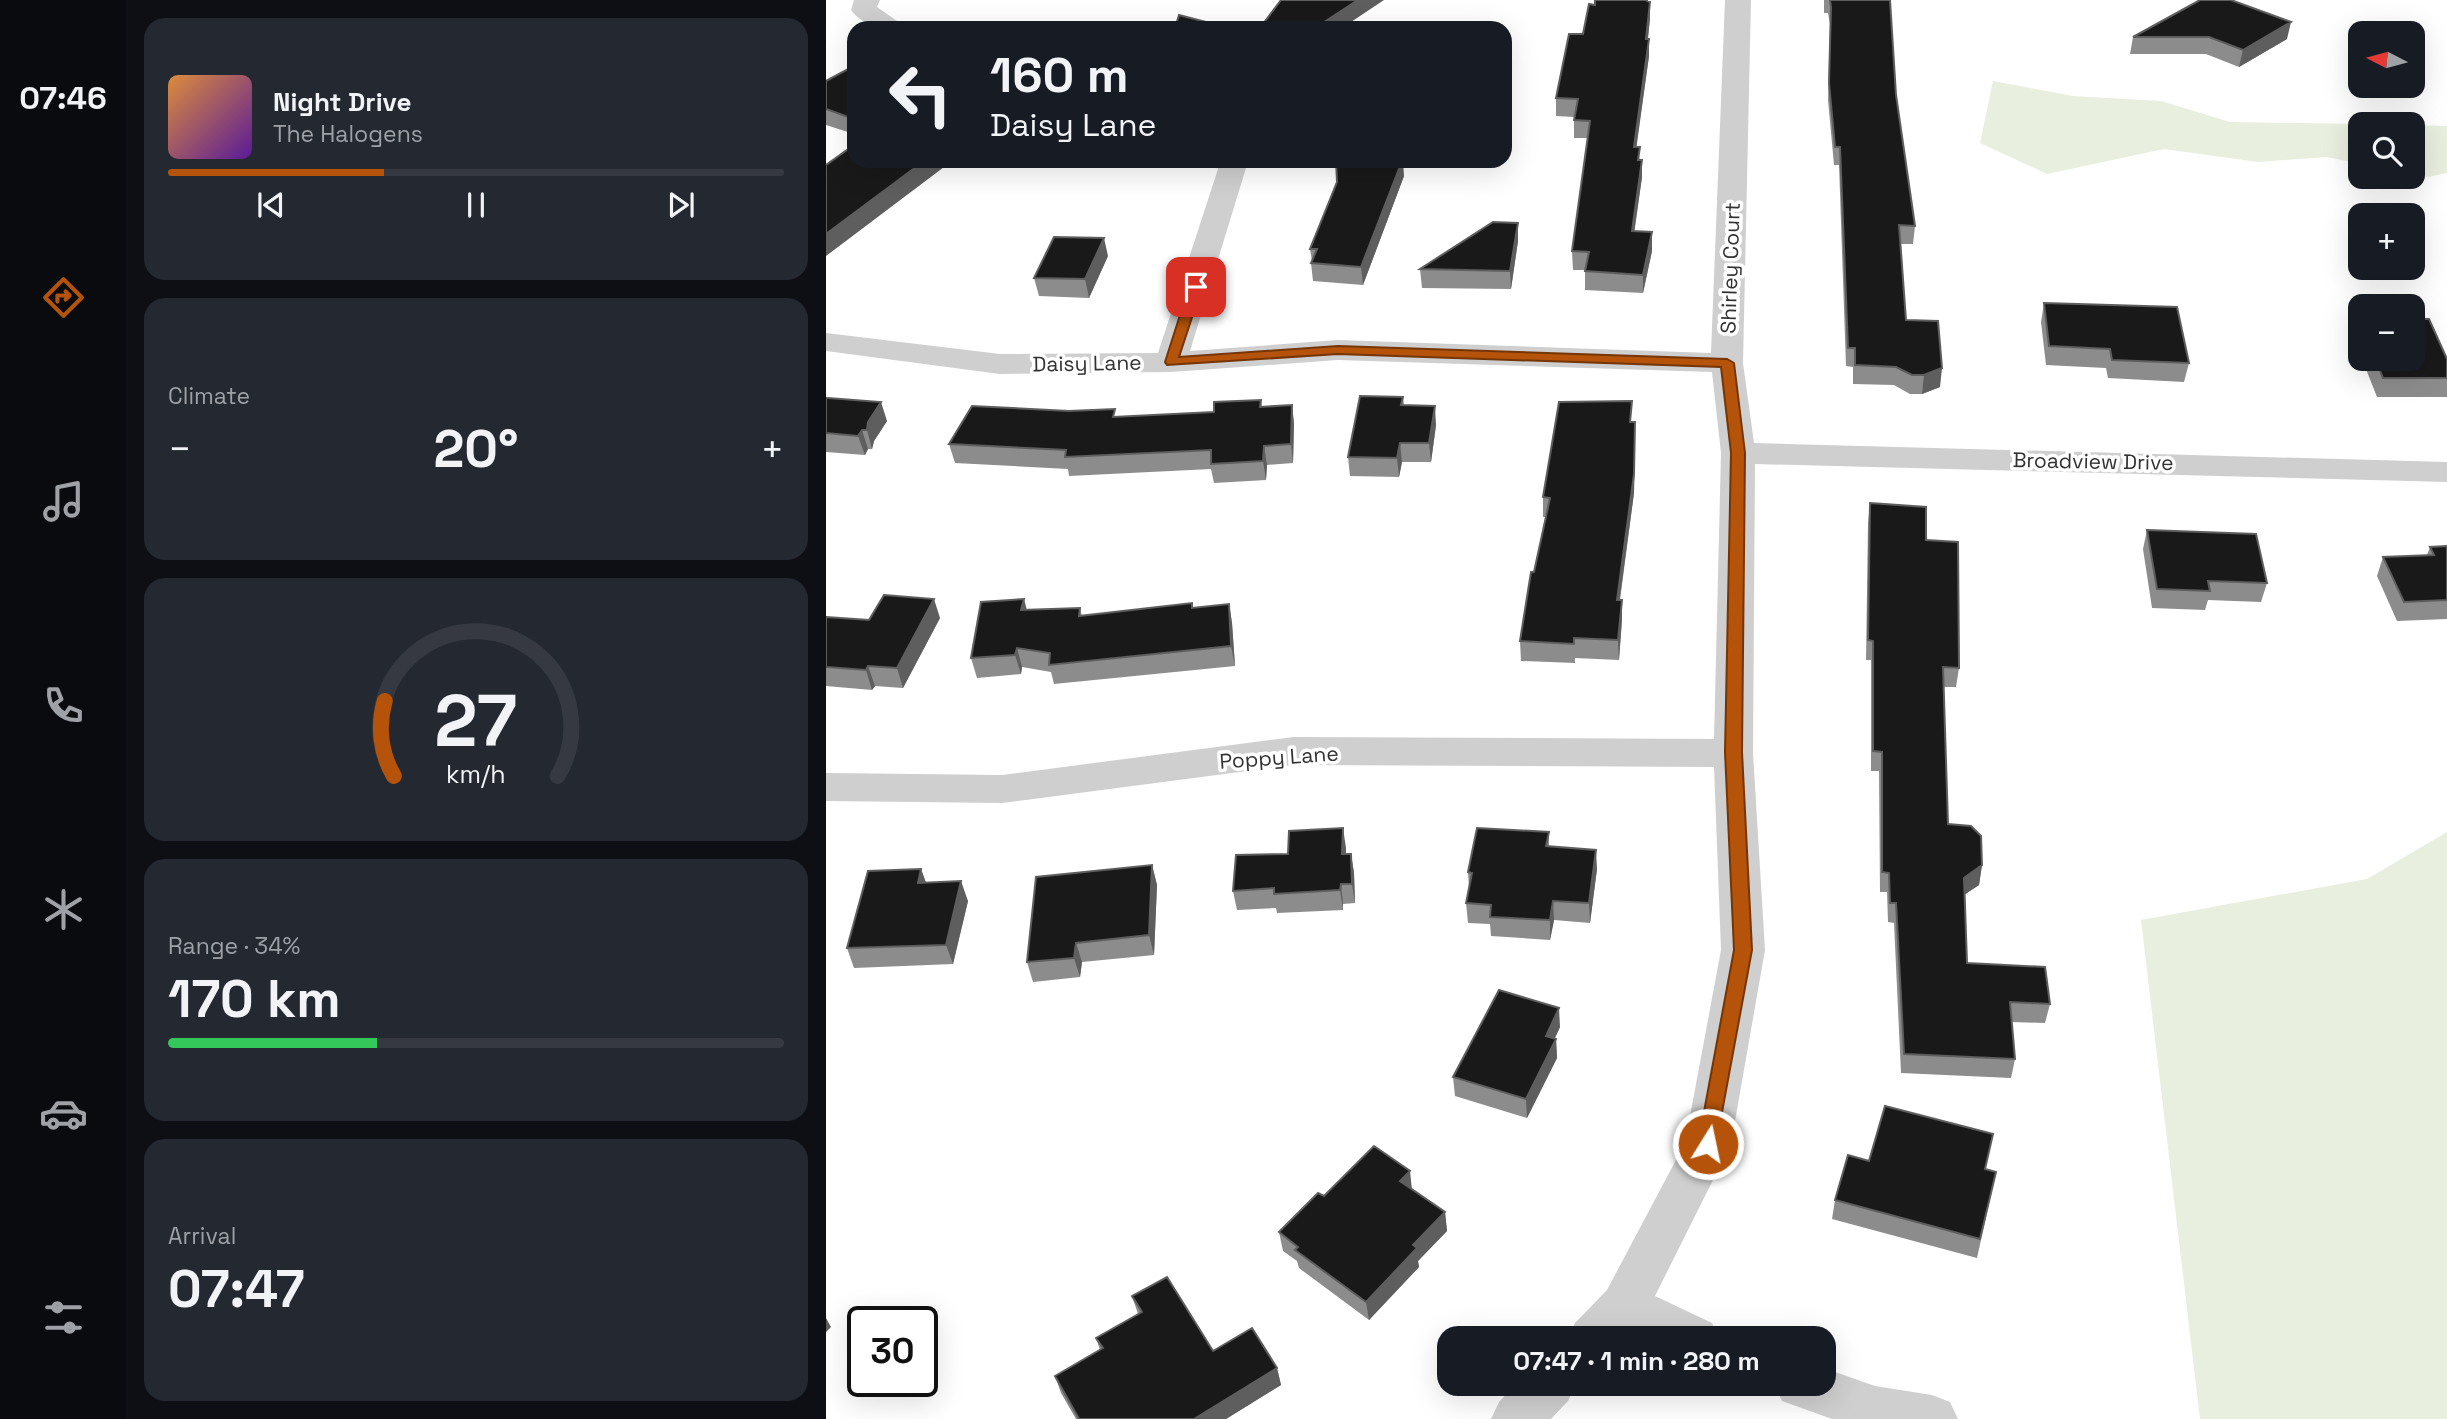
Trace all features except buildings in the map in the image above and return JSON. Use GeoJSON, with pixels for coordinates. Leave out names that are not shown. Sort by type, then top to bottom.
{"type":"FeatureCollection","features":[{"type":"Feature","properties":{"kind":"street"},"geometry":{"type":"LineString","coordinates":[[867,0],[864,10],[882,21]]}},
{"type":"Feature","properties":{"kind":"street","name":"Shirley Court"},"geometry":{"type":"LineString","coordinates":[[1609,1322],[1708,1144],[1743,950],[1734,752],[1738,453],[1727,363],[1738,0]]}},
{"type":"Feature","properties":{"kind":"street"},"geometry":{"type":"LineString","coordinates":[[1171,362],[1232,168]]}},
{"type":"Feature","properties":{"kind":"street","name":"Daisy Lane"},"geometry":{"type":"LineString","coordinates":[[826,342],[1000,364],[1171,362],[1338,350],[1727,363]]}},
{"type":"Feature","properties":{"kind":"street","name":"Broadview Drive"},"geometry":{"type":"LineString","coordinates":[[1738,453],[2447,472]]}},
{"type":"Feature","properties":{"kind":"street","name":"Poppy Lane"},"geometry":{"type":"LineString","coordinates":[[826,786],[1002,789],[1294,751],[1734,752]]}},
{"type":"Feature","properties":{"kind":"street"},"geometry":{"type":"LineString","coordinates":[[1609,1322],[1629,1326]]}},
{"type":"Feature","properties":{"kind":"street"},"geometry":{"type":"LineString","coordinates":[[1517,1419],[1539,1396]]}},
{"type":"Feature","properties":{"kind":"street"},"geometry":{"type":"LineString","coordinates":[[1835,1396],[1875,1410],[1932,1419]]}},
{"type":"Feature","properties":{"kind":"green space"},"geometry":{"type":"Polygon","coordinates":[[[1993,81],[2073,96],[2161,101],[2230,122],[2348,124],[2348,161],[2327,157],[2258,162],[2164,149],[2047,174],[1980,143],[1993,81]]]}},
{"type":"Feature","properties":{"kind":"green space"},"geometry":{"type":"Polygon","coordinates":[[[2425,125],[2447,126],[2447,173],[2425,176],[2425,125]]]}},
{"type":"Feature","properties":{"kind":"green space"},"geometry":{"type":"Polygon","coordinates":[[[2447,832],[2447,1419],[2200,1419],[2141,920],[2367,879],[2447,832]]]}},
{"type":"Feature","properties":{"kind":"route"},"geometry":{"type":"LineString","coordinates":[[1196,287],[1171,362],[1338,350],[1727,363],[1738,453],[1734,752],[1743,950],[1708,1144]]}}]}
